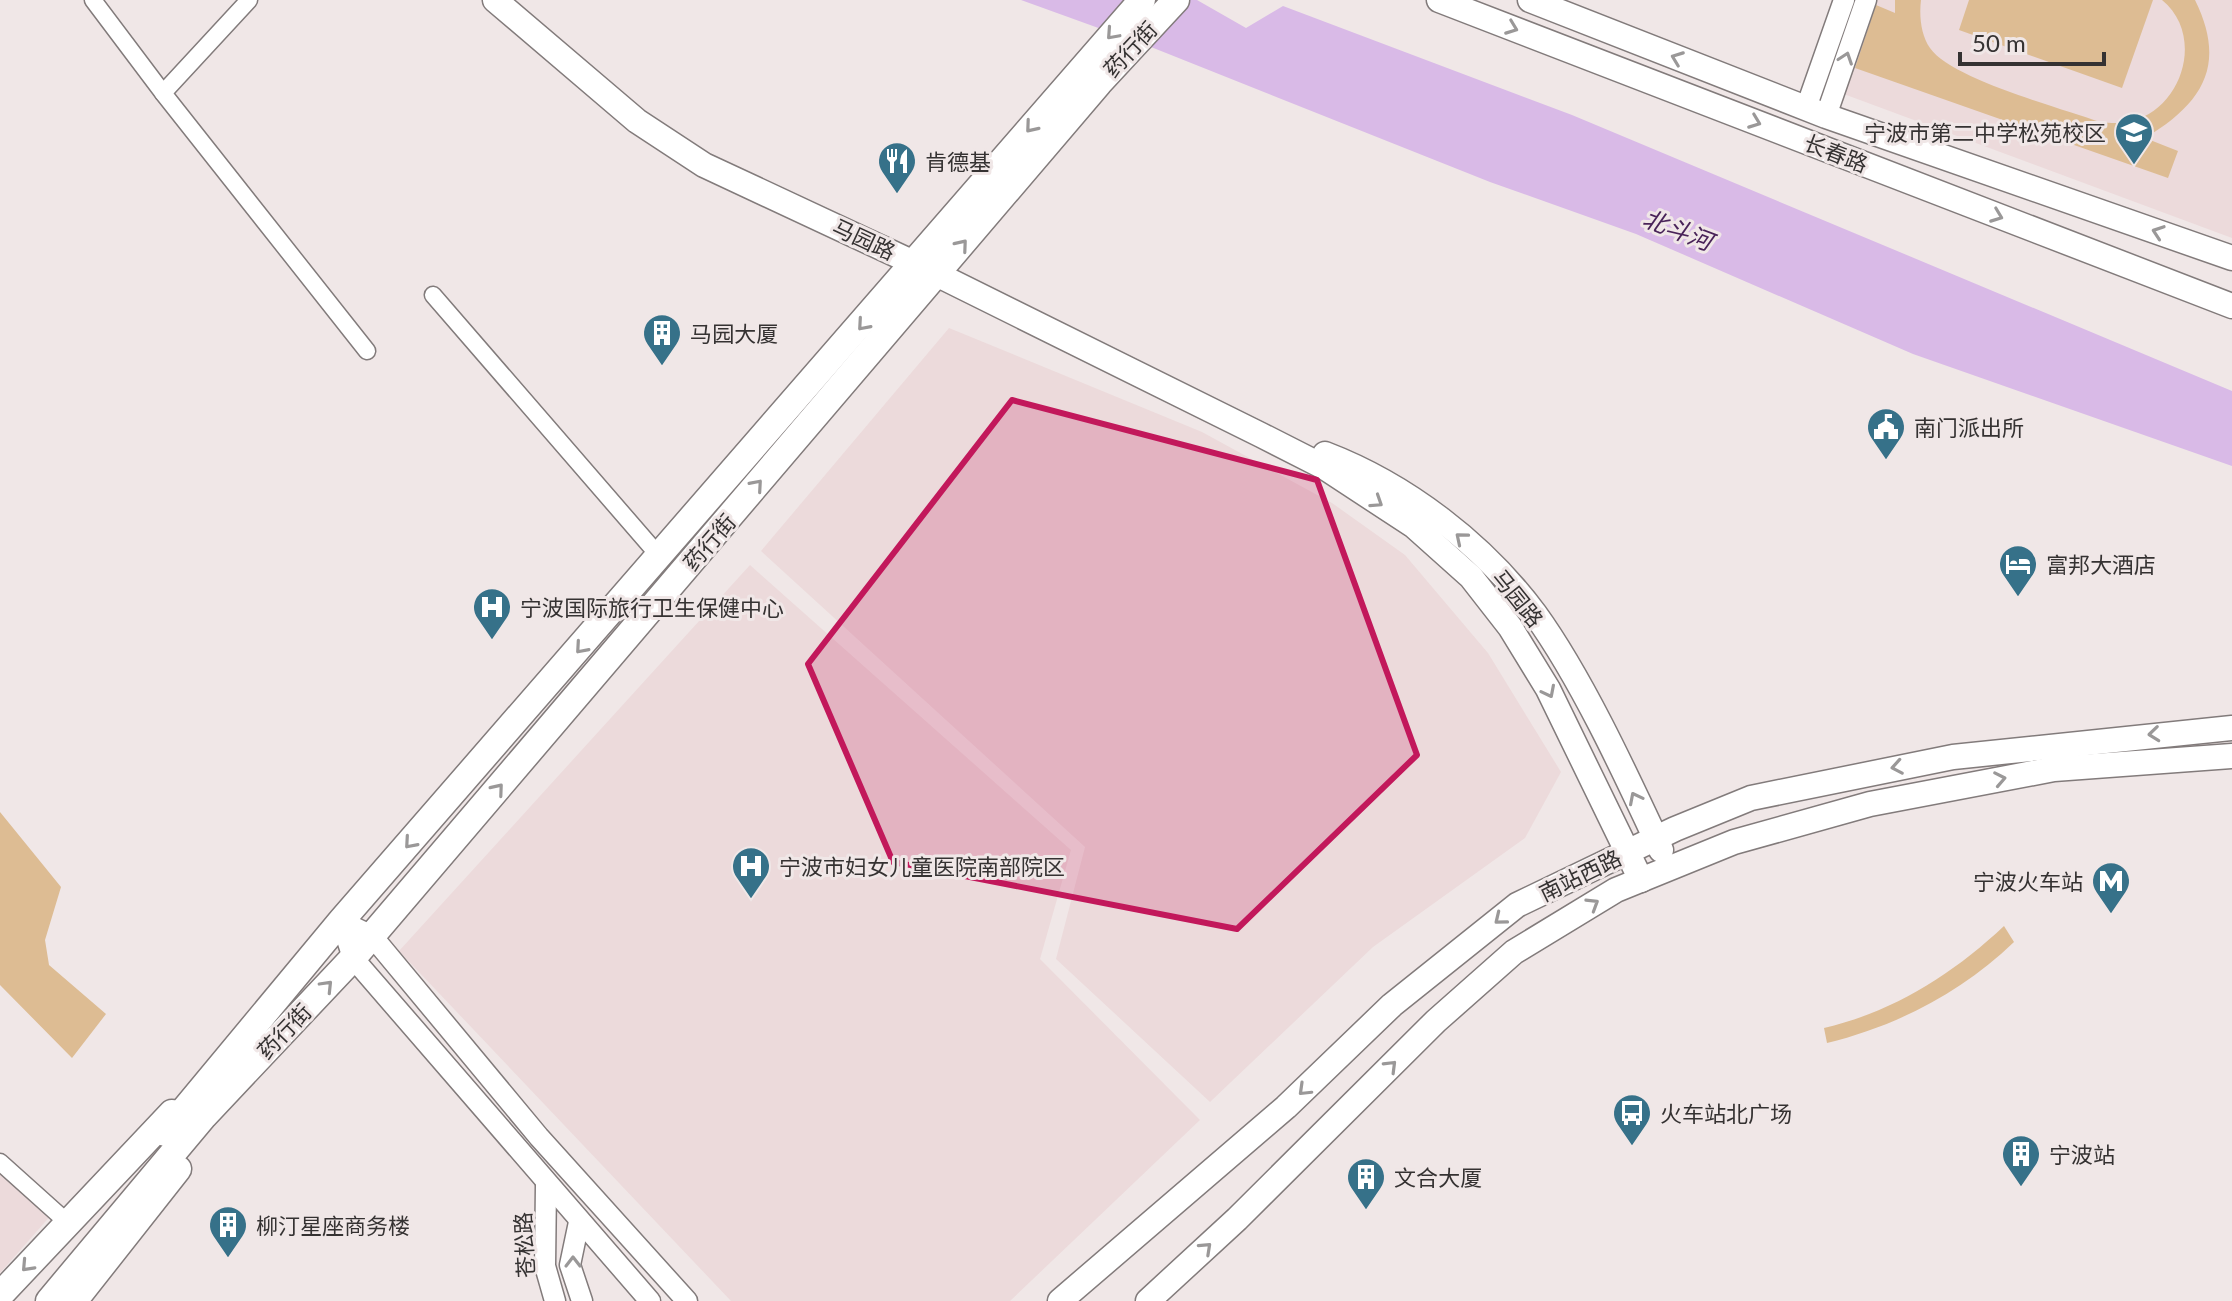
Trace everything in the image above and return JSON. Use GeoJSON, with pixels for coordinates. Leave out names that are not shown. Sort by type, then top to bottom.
{"type":"FeatureCollection","features":[{"type":"Feature","properties":{"kind":"main road","name":"马园路"},"geometry":{"type":"LineString","coordinates":[[495,0],[637,121],[704,165],[926,270],[1324,467],[1414,526],[1471,577],[1510,627],[1548,689],[1641,880]]}},
{"type":"Feature","properties":{"kind":"main road","name":"药行街"},"geometry":{"type":"LineString","coordinates":[[137,1180],[259,1057],[372,936],[1090,75],[1142,0]]}},
{"type":"Feature","properties":{"kind":"main road","name":"药行街"},"geometry":{"type":"LineString","coordinates":[[1090,75],[1176,0]]}},
{"type":"Feature","properties":{"kind":"main road","name":"长春路"},"geometry":{"type":"LineString","coordinates":[[1439,0],[2232,306]]}},
{"type":"Feature","properties":{"kind":"main road","name":"长春路"},"geometry":{"type":"LineString","coordinates":[[1530,0],[1816,112],[2232,258]]}},
{"type":"Feature","properties":{"kind":"main road","name":"药行街"},"geometry":{"type":"LineString","coordinates":[[137,1180],[254,1026],[341,921],[660,557],[926,270]]}},
{"type":"Feature","properties":{"kind":"main road","name":"马园路"},"geometry":{"type":"LineString","coordinates":[[1261,435],[1345,461],[1422,504],[1489,562],[1535,614],[1574,678],[1669,868]]}},
{"type":"Feature","properties":{"kind":"main road","name":"南站西路"},"geometry":{"type":"LineString","coordinates":[[1060,1301],[1286,1107],[1392,1005],[1517,905],[1655,838],[1751,798],[1837,778],[1953,757],[2232,728]]}},
{"type":"Feature","properties":{"kind":"main road","name":"南站西路"},"geometry":{"type":"LineString","coordinates":[[1148,1301],[1237,1219],[1436,1021],[1514,952],[1616,890],[1734,842],[1870,804],[2054,769],[2232,756]]}},
{"type":"Feature","properties":{"kind":"main road"},"geometry":{"type":"LineString","coordinates":[[0,1295],[254,1026]]}},
{"type":"Feature","properties":{"kind":"main road"},"geometry":{"type":"LineString","coordinates":[[74,1301],[170,1181],[259,1057]]}},
{"type":"Feature","properties":{"kind":"main road"},"geometry":{"type":"LineString","coordinates":[[30,1301],[137,1180]]}},
{"type":"Feature","properties":{"kind":"main road"},"geometry":{"type":"LineString","coordinates":[[49,1301],[137,1180]]}},
{"type":"Feature","properties":{"kind":"street"},"geometry":{"type":"LineString","coordinates":[[93,0],[367,351]]}},
{"type":"Feature","properties":{"kind":"street"},"geometry":{"type":"LineString","coordinates":[[163,93],[249,0]]}},
{"type":"Feature","properties":{"kind":"street"},"geometry":{"type":"LineString","coordinates":[[1816,112],[1844,0]]}},
{"type":"Feature","properties":{"kind":"street"},"geometry":{"type":"LineString","coordinates":[[1816,112],[1866,0]]}},
{"type":"Feature","properties":{"kind":"street"},"geometry":{"type":"LineString","coordinates":[[433,295],[660,557]]}},
{"type":"Feature","properties":{"kind":"street"},"geometry":{"type":"LineString","coordinates":[[341,921],[372,936],[539,1137],[687,1301]]}},
{"type":"Feature","properties":{"kind":"street"},"geometry":{"type":"LineString","coordinates":[[341,921],[353,958],[546,1185],[650,1301]]}},
{"type":"Feature","properties":{"kind":"street"},"geometry":{"type":"LineString","coordinates":[[0,1162],[68,1223]]}},
{"type":"Feature","properties":{"kind":"street","name":"苍松路"},"geometry":{"type":"LineString","coordinates":[[546,1185],[545,1266],[555,1301]]}},
{"type":"Feature","properties":{"kind":"street","name":"苍松路"},"geometry":{"type":"LineString","coordinates":[[579,1222],[570,1265],[582,1301]]}},
{"type":"Feature","properties":{"kind":"highlighted area"},"geometry":{"type":"Polygon","coordinates":[[[1012,400],[1317,480],[1417,755],[1237,929],[893,862],[808,664],[1012,400]]]}},
{"type":"Feature","properties":{"kind":"shaded area","name":"宁波市第二中学松苑校区"},"geometry":{"type":"Polygon","coordinates":[[[1874,0],[2232,0],[2232,238],[1841,93],[1874,0]]]}},
{"type":"Feature","properties":{"kind":"shaded area"},"geometry":{"type":"Polygon","coordinates":[[[1895,0],[1921,0],[1921,25],[1927,43],[1942,60],[1960,71],[2035,101],[2100,122],[2116,123],[2150,114],[2164,102],[2175,86],[2185,50],[2183,32],[2175,15],[2162,0],[2195,0],[2209,44],[2209,63],[2204,80],[2182,111],[2145,138],[2178,151],[2168,178],[1855,68],[1876,5],[1895,13],[1895,0]]]}},
{"type":"Feature","properties":{"kind":"shaded area"},"geometry":{"type":"Polygon","coordinates":[[[1969,0],[2153,0],[2122,88],[1959,30],[1969,0]]]}},
{"type":"Feature","properties":{"kind":"shaded area"},"geometry":{"type":"Polygon","coordinates":[[[949,328],[1202,432],[1332,503],[1405,555],[1488,653],[1561,772],[1525,838],[1373,947],[1210,1102],[1056,959],[1085,847],[761,551],[949,328]]]}},
{"type":"Feature","properties":{"kind":"shaded area","name":"宁波市妇女儿童医院南部院区"},"geometry":{"type":"Polygon","coordinates":[[[750,565],[1071,850],[1040,959],[1200,1120],[1010,1301],[731,1301],[399,951],[750,565]]]}},
{"type":"Feature","properties":{"kind":"shaded area"},"geometry":{"type":"Polygon","coordinates":[[[0,812],[61,887],[45,940],[49,965],[106,1014],[72,1058],[0,985],[0,812]]]}},
{"type":"Feature","properties":{"kind":"shaded area"},"geometry":{"type":"Polygon","coordinates":[[[2004,926],[2014,942],[1973,976],[1903,1017],[1827,1043],[1824,1028],[1874,1012],[1921,989],[1964,960],[2004,926]]]}},
{"type":"Feature","properties":{"kind":"shaded area"},"geometry":{"type":"Polygon","coordinates":[[[0,1168],[52,1214],[0,1273],[0,1168]]]}},
{"type":"Feature","properties":{"kind":"water","name":"北斗河"},"geometry":{"type":"Polygon","coordinates":[[[1021,0],[1197,0],[1246,28],[1283,6],[1572,115],[2232,391],[2232,466],[1913,354],[1636,234],[1490,182],[1151,47],[1021,0]]]}},
{"type":"Feature","properties":{"kind":"place","name":"宁波市第二中学松苑校区"},"geometry":{"type":"Point","coordinates":[2134,166]}},
{"type":"Feature","properties":{"kind":"place","name":"肯德基"},"geometry":{"type":"Point","coordinates":[897,195]}},
{"type":"Feature","properties":{"kind":"place","name":"马园大厦"},"geometry":{"type":"Point","coordinates":[662,367]}},
{"type":"Feature","properties":{"kind":"place","name":"南门派出所"},"geometry":{"type":"Point","coordinates":[1886,461]}},
{"type":"Feature","properties":{"kind":"place","name":"富邦大酒店"},"geometry":{"type":"Point","coordinates":[2018,598]}},
{"type":"Feature","properties":{"kind":"place","name":"宁波国际旅行卫生保健中心"},"geometry":{"type":"Point","coordinates":[492,641]}},
{"type":"Feature","properties":{"kind":"place","name":"宁波市妇女儿童医院南部院区"},"geometry":{"type":"Point","coordinates":[751,900]}},
{"type":"Feature","properties":{"kind":"place","name":"宁波火车站"},"geometry":{"type":"Point","coordinates":[2111,915]}},
{"type":"Feature","properties":{"kind":"place","name":"火车站北广场"},"geometry":{"type":"Point","coordinates":[1632,1147]}},
{"type":"Feature","properties":{"kind":"place","name":"宁波站"},"geometry":{"type":"Point","coordinates":[2021,1188]}},
{"type":"Feature","properties":{"kind":"place","name":"文合大厦"},"geometry":{"type":"Point","coordinates":[1366,1211]}},
{"type":"Feature","properties":{"kind":"place","name":"柳汀星座商务楼"},"geometry":{"type":"Point","coordinates":[228,1259]}}]}
